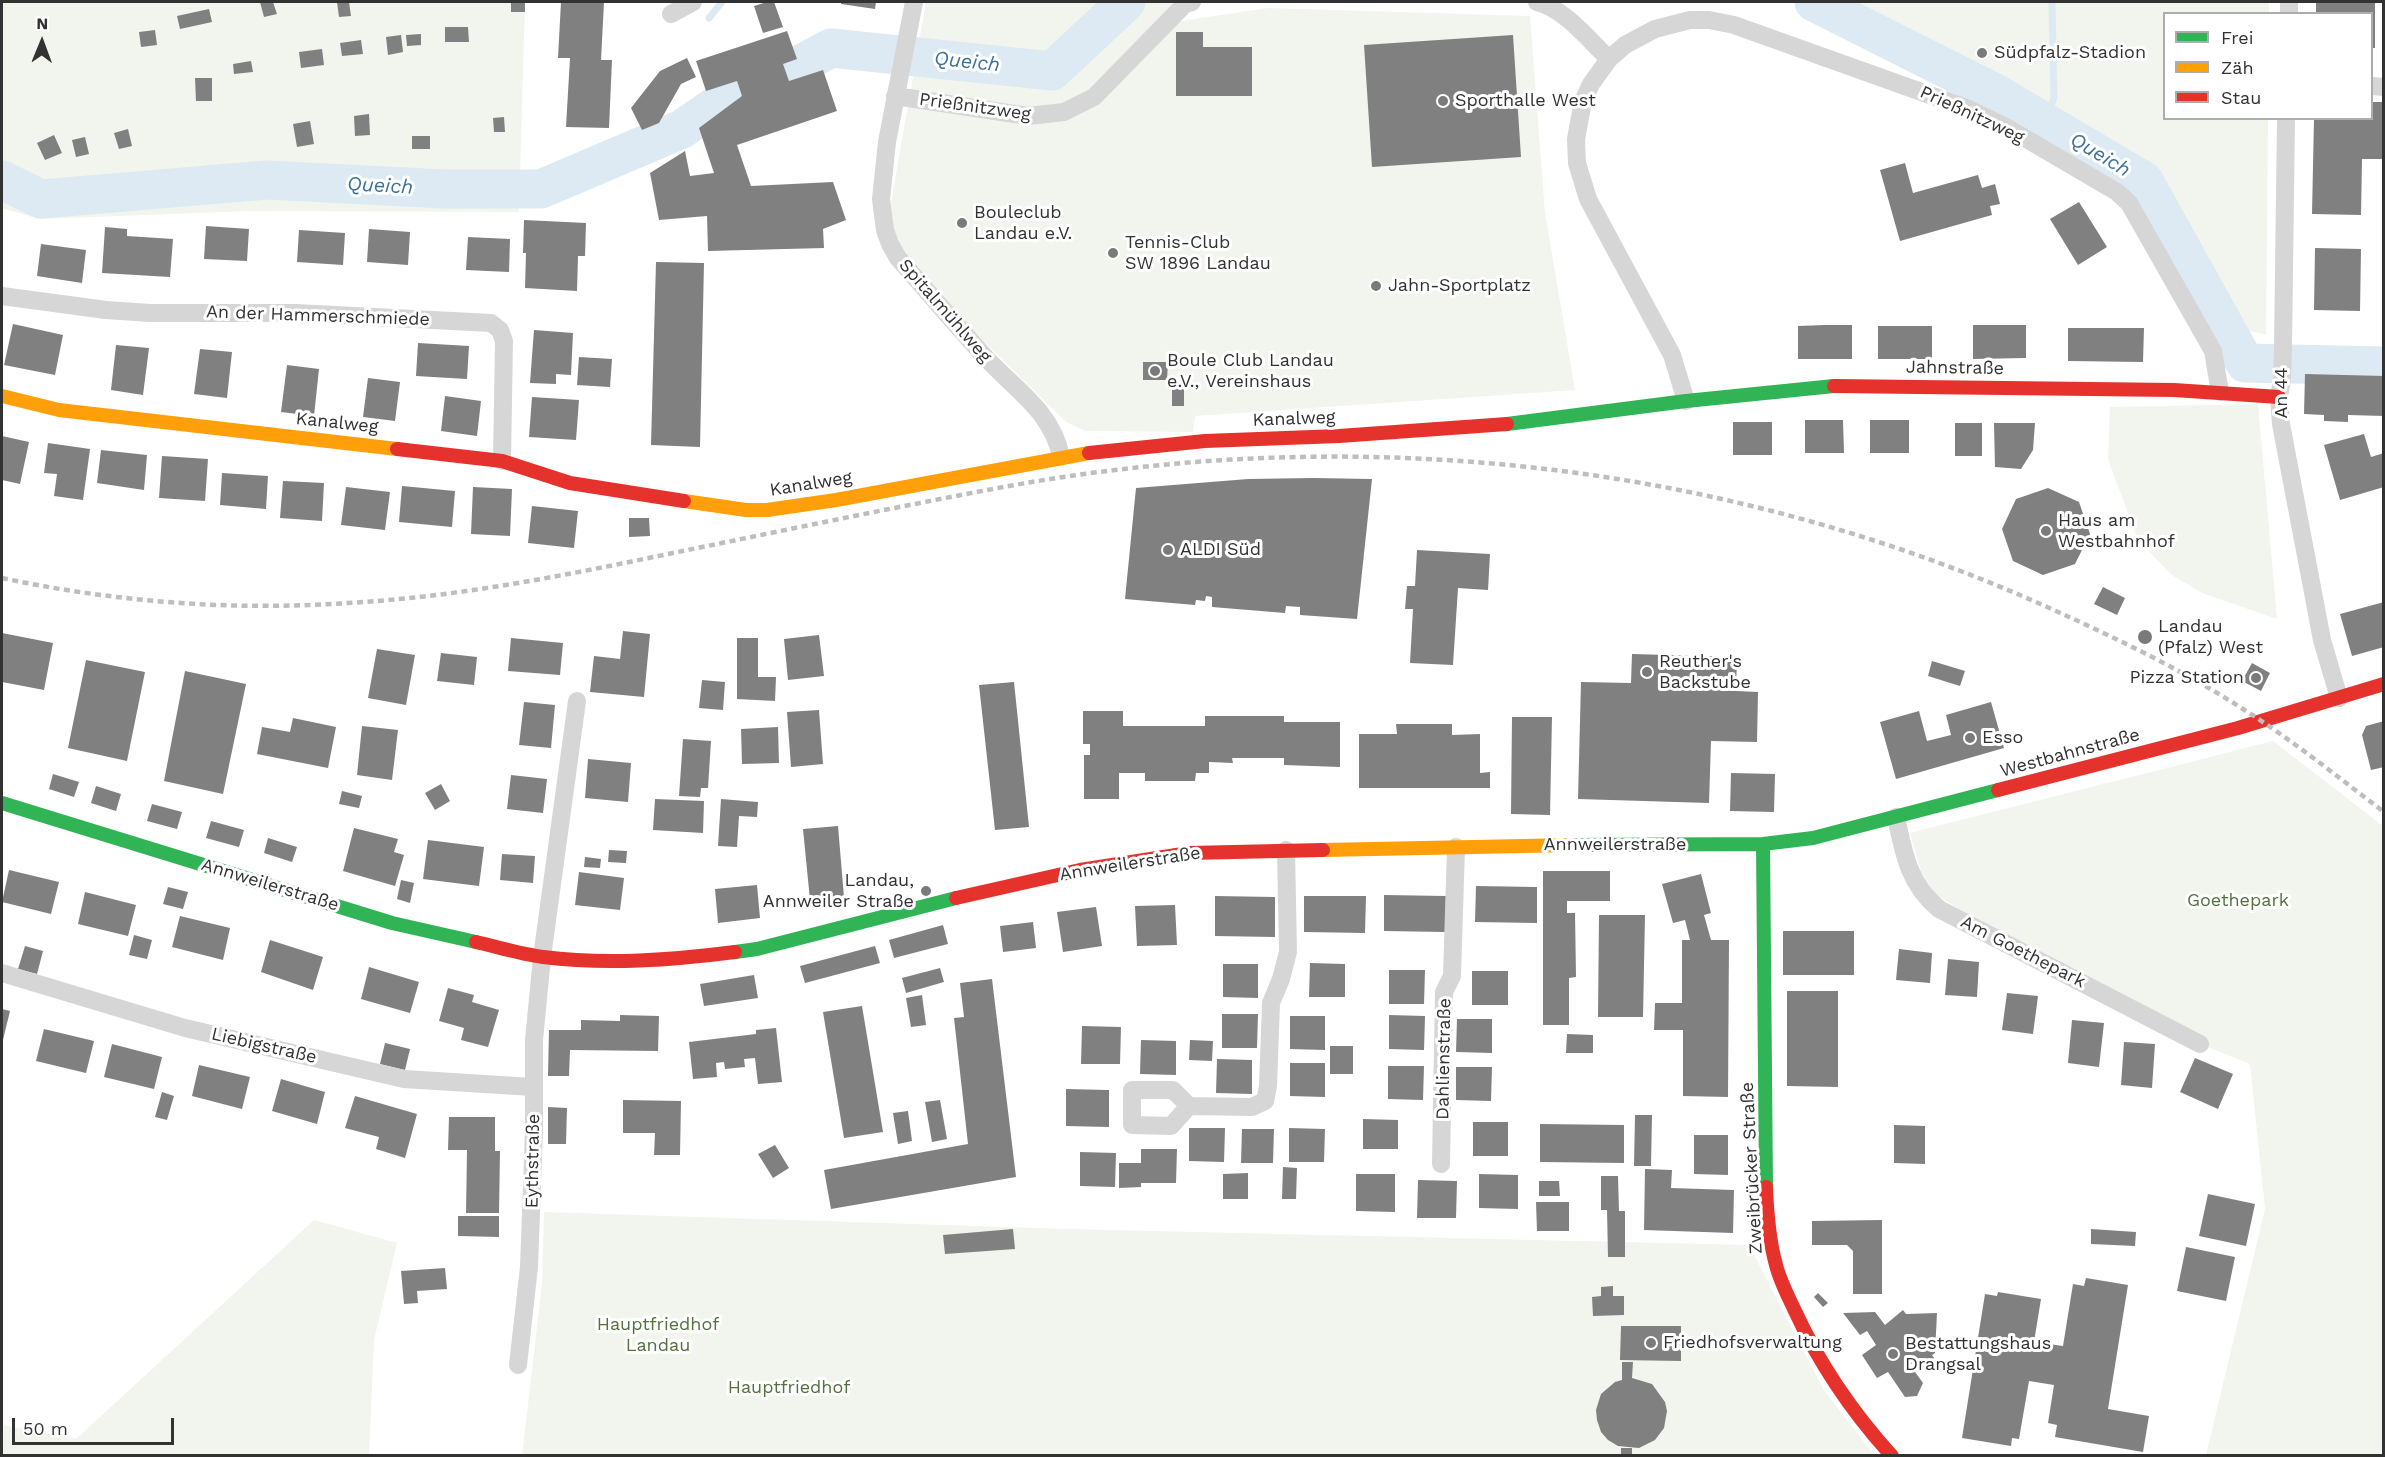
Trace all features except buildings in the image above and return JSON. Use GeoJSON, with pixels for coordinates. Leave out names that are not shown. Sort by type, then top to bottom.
{"type":"FeatureCollection","features":[{"type":"Feature","properties":{"kind":"street"},"geometry":{"type":"LineString","coordinates":[[670,14],[693,2]]}},
{"type":"Feature","properties":{"kind":"street","name":"Spitalmühlweg"},"geometry":{"type":"LineString","coordinates":[[914,2],[887,141],[881,199],[881,214],[890,244],[898,258],[989,361],[1042,414],[1055,434],[1061,457]]}},
{"type":"Feature","properties":{"kind":"street","name":"Prießnitzweg"},"geometry":{"type":"LineString","coordinates":[[895,96],[1028,117],[1064,112],[1094,97],[1185,4],[1192,2]]}},
{"type":"Feature","properties":{"kind":"street"},"geometry":{"type":"LineString","coordinates":[[1537,2],[1550,6],[1564,16],[1608,59]]}},
{"type":"Feature","properties":{"kind":"street","name":"Prießnitzweg"},"geometry":{"type":"LineString","coordinates":[[1686,401],[1672,355],[1588,199],[1577,163],[1576,139],[1583,101],[1591,84],[1608,59],[1625,45],[1655,29],[1690,20],[1709,20],[1734,25],[1969,109],[2006,127],[2103,183],[2129,203],[2213,351],[2220,392]]}},
{"type":"Feature","properties":{"kind":"street","name":"An 44"},"geometry":{"type":"LineString","coordinates":[[2286,120],[2283,347],[2279,397],[2293,493],[2314,589],[2322,640],[2339,698]]}},
{"type":"Feature","properties":{"kind":"street","name":"An der Hammerschmiede"},"geometry":{"type":"LineString","coordinates":[[2,296],[106,310],[150,313],[296,313],[491,323],[500,330],[504,341],[502,461]]}},
{"type":"Feature","properties":{"kind":"street","name":"Jahnstraße"},"geometry":{"type":"LineString","coordinates":[[1631,410],[1686,401],[1842,385],[2220,392],[2279,397]]}},
{"type":"Feature","properties":{"kind":"street","name":"Kanalweg"},"geometry":{"type":"LineString","coordinates":[[2,396],[59,410],[502,461],[570,483],[746,510],[767,510],[836,500],[1061,457],[1193,442],[1436,430],[1532,422],[1631,410]]}},
{"type":"Feature","properties":{"kind":"street","name":"Westbahnstraße"},"geometry":{"type":"LineString","coordinates":[[1763,844],[1813,838],[1896,818],[2238,728],[2384,684]]}},
{"type":"Feature","properties":{"kind":"street"},"geometry":{"type":"LineString","coordinates":[[542,957],[577,701]]}},
{"type":"Feature","properties":{"kind":"street","name":"Annweilerstraße"},"geometry":{"type":"LineString","coordinates":[[2,803],[392,923],[542,957],[605,961],[654,961],[733,953],[788,942],[966,895],[1122,862],[1189,853],[1456,847],[1763,844]]}},
{"type":"Feature","properties":{"kind":"street","name":"Am Goethepark"},"geometry":{"type":"LineString","coordinates":[[1896,818],[1911,874],[1925,897],[1939,909],[2200,1044]]}},
{"type":"Feature","properties":{"kind":"street","name":"Zweibrücker Straße"},"geometry":{"type":"LineString","coordinates":[[1763,844],[1762,919],[1769,1229],[1774,1260],[1802,1328],[1822,1367],[1846,1403],[1892,1455]]}},
{"type":"Feature","properties":{"kind":"street","name":"Dahlienstraße"},"geometry":{"type":"LineString","coordinates":[[1441,1164],[1444,992],[1452,976],[1456,847]]}},
{"type":"Feature","properties":{"kind":"street"},"geometry":{"type":"LineString","coordinates":[[1189,1106],[1252,1107],[1265,1101],[1268,1086],[1272,1003],[1288,952],[1286,850]]}},
{"type":"Feature","properties":{"kind":"street","name":"Eythstraße"},"geometry":{"type":"LineString","coordinates":[[518,1365],[529,1267],[534,1151],[534,1040],[542,957]]}},
{"type":"Feature","properties":{"kind":"street","name":"Liebigstraße"},"geometry":{"type":"LineString","coordinates":[[2,973],[185,1028],[404,1079],[533,1086]]}},
{"type":"Feature","properties":{"kind":"green space"},"geometry":{"type":"Polygon","coordinates":[[[2,2],[525,2],[519,212],[250,211],[39,219],[2,208],[2,2]]]}},
{"type":"Feature","properties":{"kind":"green space"},"geometry":{"type":"Polygon","coordinates":[[[926,2],[1174,2],[1175,22],[1268,8],[1530,16],[1545,213],[1575,390],[1195,416],[1193,432],[1085,431],[1066,422],[937,295],[893,243],[891,203],[926,2]]]}},
{"type":"Feature","properties":{"kind":"green space"},"geometry":{"type":"Polygon","coordinates":[[[1830,2],[2269,2],[2269,12],[2163,12],[2163,120],[2268,120],[2266,335],[2238,328],[2149,170],[2032,104],[1830,2]]]}},
{"type":"Feature","properties":{"kind":"green space"},"geometry":{"type":"Polygon","coordinates":[[[2258,404],[2277,619],[2202,593],[2172,575],[2138,540],[2108,459],[2110,407],[2258,404]]]}},
{"type":"Feature","properties":{"kind":"green space","name":"Goethepark"},"geometry":{"type":"Polygon","coordinates":[[[2273,741],[2383,826],[2383,1455],[2206,1455],[2265,1209],[2250,1064],[2200,1044],[2036,958],[1935,894],[1921,871],[1910,833],[2273,741]]]}},
{"type":"Feature","properties":{"kind":"green space","name":"Hauptfriedhof Landau"},"geometry":{"type":"Polygon","coordinates":[[[544,1212],[1068,1229],[1749,1245],[1823,1389],[1875,1456],[522,1456],[542,1284],[544,1212]]]}},
{"type":"Feature","properties":{"kind":"green space"},"geometry":{"type":"Polygon","coordinates":[[[314,1220],[397,1243],[374,1340],[369,1455],[2,1455],[2,1425],[76,1439],[314,1220]]]}},
{"type":"Feature","properties":{"kind":"waterway"},"geometry":{"type":"LineString","coordinates":[[709,18],[722,2]]}},
{"type":"Feature","properties":{"kind":"waterway","name":"Queich"},"geometry":{"type":"LineString","coordinates":[[786,72],[831,48],[1052,71],[1126,2]]}},
{"type":"Feature","properties":{"kind":"waterway","name":"Queich"},"geometry":{"type":"LineString","coordinates":[[1814,2],[1997,94],[2144,181],[2245,363],[2384,366]]}},
{"type":"Feature","properties":{"kind":"waterway"},"geometry":{"type":"LineString","coordinates":[[2044,122],[2054,98],[2052,2]]}},
{"type":"Feature","properties":{"kind":"waterway","name":"Queich"},"geometry":{"type":"LineString","coordinates":[[2,180],[41,199],[267,180],[445,189],[541,189],[682,129],[740,89]]}},
{"type":"Feature","properties":{"kind":"railway"},"geometry":{"type":"LineString","coordinates":[[2,578],[131,599],[261,606],[348,603],[469,591],[588,570],[1009,486],[1142,467],[1276,458],[1410,458],[1543,469],[1674,489],[1804,520],[1932,560],[2056,611],[2175,669],[2279,733],[2384,812]]}},
{"type":"Feature","properties":{"kind":"traffic: fast"},"geometry":{"type":"LineString","coordinates":[[1507,424],[1686,401],[1834,386]]}},
{"type":"Feature","properties":{"kind":"traffic: fast"},"geometry":{"type":"LineString","coordinates":[[1573,845],[1763,844],[1813,838],[1998,790]]}},
{"type":"Feature","properties":{"kind":"traffic: fast"},"geometry":{"type":"LineString","coordinates":[[2,803],[392,923],[476,942]]}},
{"type":"Feature","properties":{"kind":"traffic: fast"},"geometry":{"type":"LineString","coordinates":[[1763,844],[1766,1187]]}},
{"type":"Feature","properties":{"kind":"traffic: fast"},"geometry":{"type":"LineString","coordinates":[[735,952],[757,949],[956,898]]}},
{"type":"Feature","properties":{"kind":"traffic: slow"},"geometry":{"type":"LineString","coordinates":[[2,396],[59,410],[397,449]]}},
{"type":"Feature","properties":{"kind":"traffic: slow"},"geometry":{"type":"LineString","coordinates":[[684,501],[746,510],[767,510],[836,500],[1089,453]]}},
{"type":"Feature","properties":{"kind":"traffic: slow"},"geometry":{"type":"LineString","coordinates":[[1323,850],[1573,845]]}},
{"type":"Feature","properties":{"kind":"traffic: jam"},"geometry":{"type":"LineString","coordinates":[[1834,386],[2174,390],[2279,397]]}},
{"type":"Feature","properties":{"kind":"traffic: jam"},"geometry":{"type":"LineString","coordinates":[[1089,453],[1205,441],[1339,436],[1507,424]]}},
{"type":"Feature","properties":{"kind":"traffic: jam"},"geometry":{"type":"LineString","coordinates":[[397,449],[502,461],[570,483],[684,501]]}},
{"type":"Feature","properties":{"kind":"traffic: jam"},"geometry":{"type":"LineString","coordinates":[[1998,790],[2238,728],[2384,684]]}},
{"type":"Feature","properties":{"kind":"traffic: jam"},"geometry":{"type":"LineString","coordinates":[[956,898],[1080,870],[1189,853],[1323,850]]}},
{"type":"Feature","properties":{"kind":"traffic: jam"},"geometry":{"type":"LineString","coordinates":[[476,942],[535,956],[591,961],[663,959],[735,952]]}},
{"type":"Feature","properties":{"kind":"traffic: jam"},"geometry":{"type":"LineString","coordinates":[[1766,1187],[1772,1246],[1787,1294],[1815,1350],[1838,1387],[1863,1422],[1892,1456]]}},
{"type":"Feature","properties":{"kind":"place","name":"Südpfalz-Stadion"},"geometry":{"type":"Point","coordinates":[1982,53]}},
{"type":"Feature","properties":{"kind":"place","name":"Sporthalle West"},"geometry":{"type":"Point","coordinates":[1443,101]}},
{"type":"Feature","properties":{"kind":"place","name":"Bouleclub Landau e.V."},"geometry":{"type":"Point","coordinates":[962,223]}},
{"type":"Feature","properties":{"kind":"place","name":"Tennis-Club SW 1896 Landau"},"geometry":{"type":"Point","coordinates":[1113,253]}},
{"type":"Feature","properties":{"kind":"place","name":"Jahn-Sportplatz"},"geometry":{"type":"Point","coordinates":[1376,286]}},
{"type":"Feature","properties":{"kind":"place","name":"Boule Club Landau e.V., Vereinshaus"},"geometry":{"type":"Point","coordinates":[1155,371]}},
{"type":"Feature","properties":{"kind":"place","name":"Haus am Westbahnhof"},"geometry":{"type":"Point","coordinates":[2046,531]}},
{"type":"Feature","properties":{"kind":"place","name":"ALDI Süd"},"geometry":{"type":"Point","coordinates":[1168,550]}},
{"type":"Feature","properties":{"kind":"place","name":"Landau (Pfalz) West"},"geometry":{"type":"Point","coordinates":[2145,637]}},
{"type":"Feature","properties":{"kind":"place","name":"Reuther's Backstube"},"geometry":{"type":"Point","coordinates":[1647,672]}},
{"type":"Feature","properties":{"kind":"place","name":"Pizza Station"},"geometry":{"type":"Point","coordinates":[2256,678]}},
{"type":"Feature","properties":{"kind":"place","name":"Esso"},"geometry":{"type":"Point","coordinates":[1970,738]}},
{"type":"Feature","properties":{"kind":"place","name":"Landau, Annweiler Straße"},"geometry":{"type":"Point","coordinates":[926,891]}},
{"type":"Feature","properties":{"kind":"place","name":"Friedhofsverwaltung"},"geometry":{"type":"Point","coordinates":[1651,1343]}},
{"type":"Feature","properties":{"kind":"place","name":"Bestattungshaus Drangsal"},"geometry":{"type":"Point","coordinates":[1893,1354]}},
{"type":"Feature","properties":{"kind":"park label","name":"Hauptfriedhof"},"geometry":{"type":"Point","coordinates":[789,1388]}}]}
